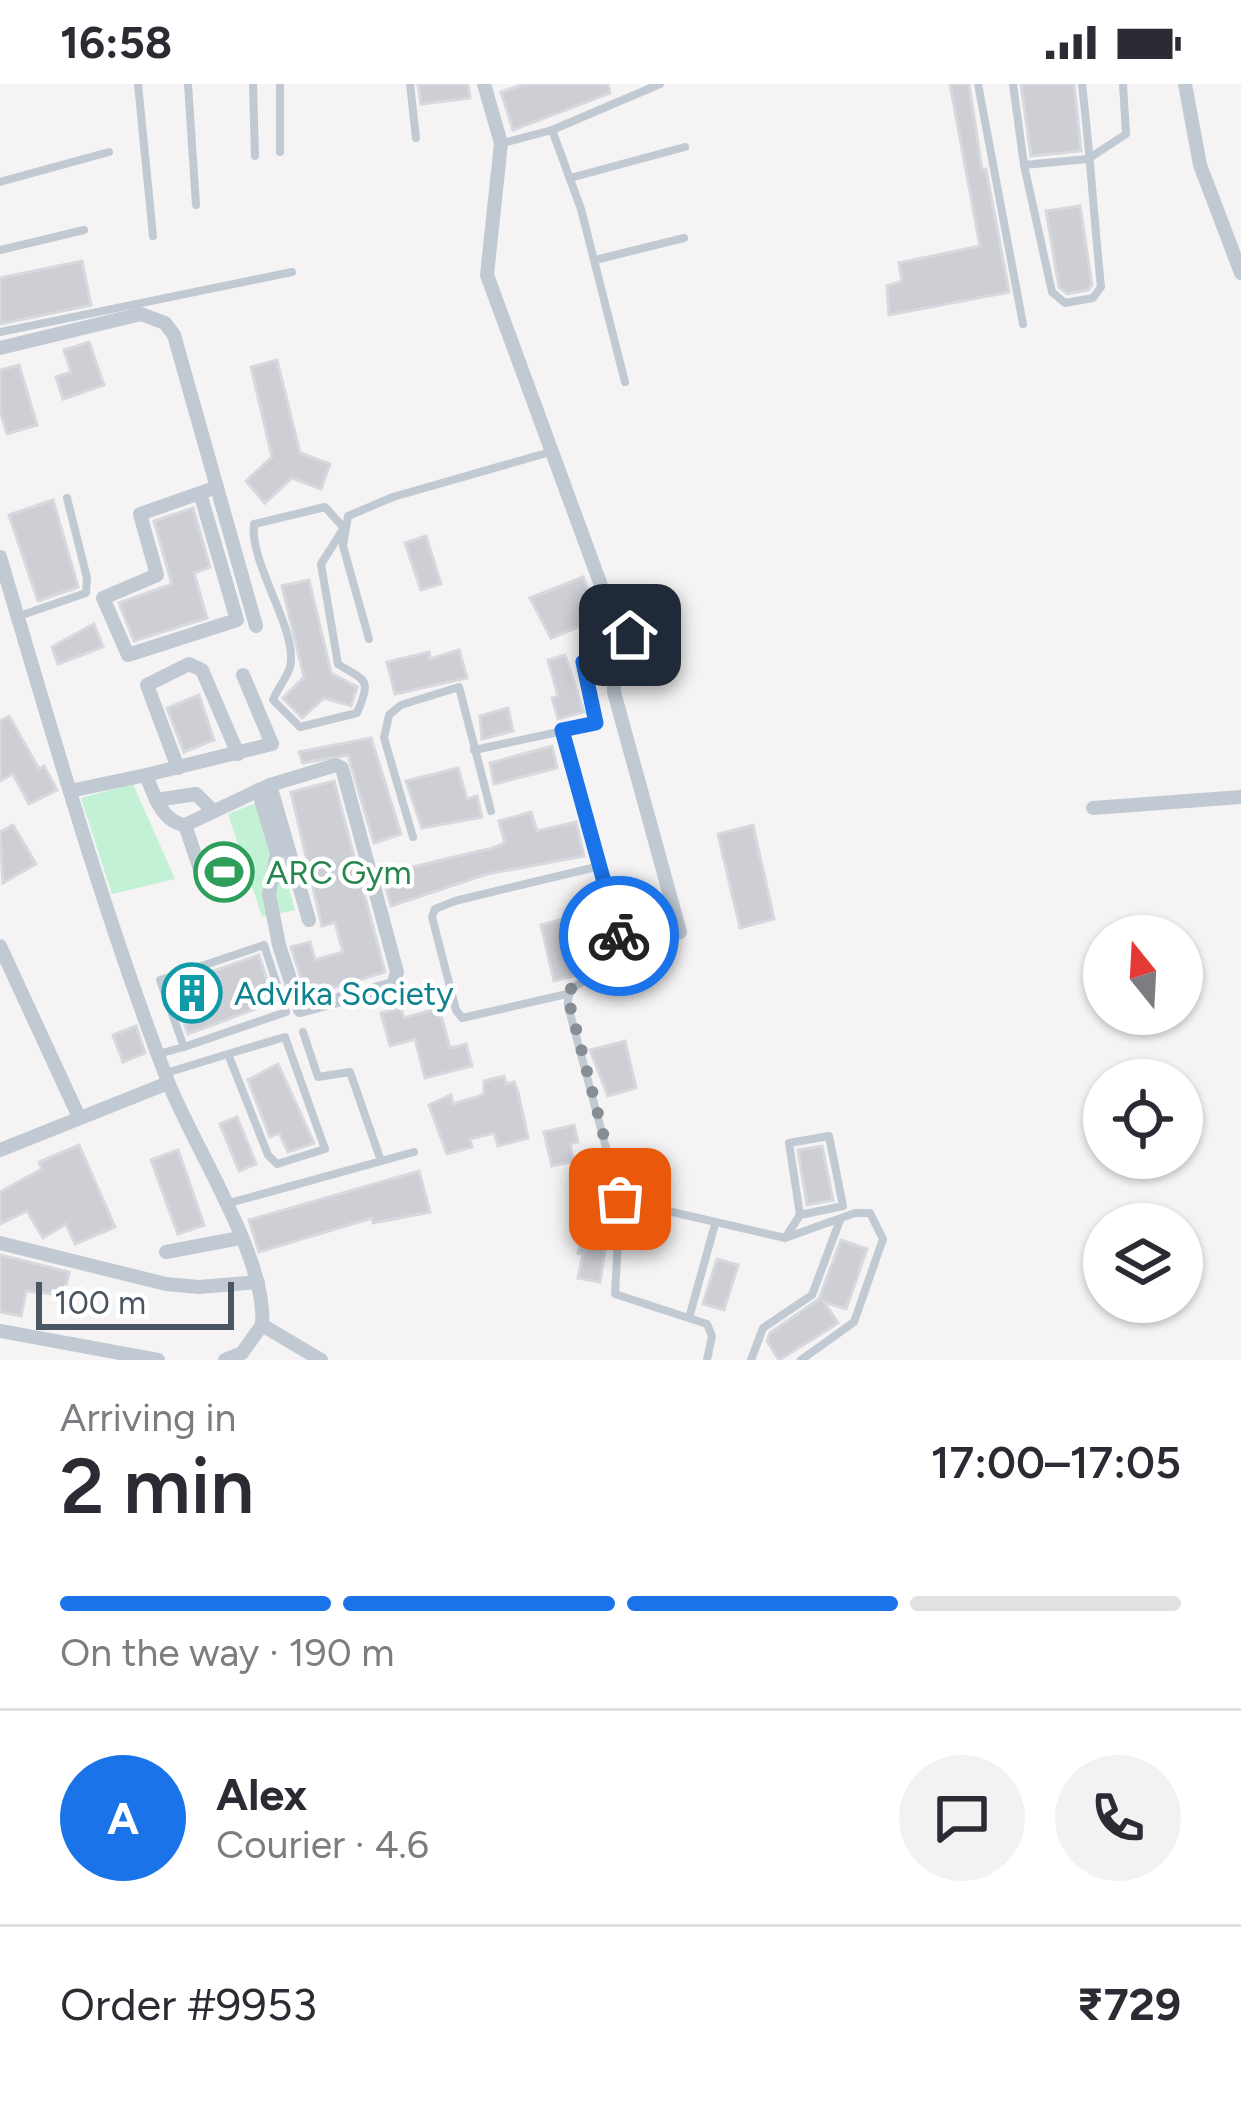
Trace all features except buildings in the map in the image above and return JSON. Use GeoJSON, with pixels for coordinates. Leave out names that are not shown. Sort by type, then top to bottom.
{"type":"FeatureCollection","features":[{"type":"Feature","properties":{"kind":"street"},"geometry":{"type":"LineString","coordinates":[[484,84],[501,143],[488,275],[613,618],[634,644],[639,659],[628,671],[614,676],[614,692],[680,932]]}},
{"type":"Feature","properties":{"kind":"street"},"geometry":{"type":"LineString","coordinates":[[1184,84],[1200,165],[1241,273]]}},
{"type":"Feature","properties":{"kind":"street"},"geometry":{"type":"LineString","coordinates":[[0,348],[141,314],[165,323],[174,334],[256,626]]}},
{"type":"Feature","properties":{"kind":"street"},"geometry":{"type":"LineString","coordinates":[[200,493],[237,620],[128,655],[103,598],[157,575],[140,514],[200,493],[218,487]]}},
{"type":"Feature","properties":{"kind":"street"},"geometry":{"type":"LineString","coordinates":[[0,556],[70,791],[158,1054],[258,1282],[262,1324],[242,1353],[225,1360]]}},
{"type":"Feature","properties":{"kind":"street"},"geometry":{"type":"LineString","coordinates":[[178,768],[147,685],[189,664],[202,670],[238,754]]}},
{"type":"Feature","properties":{"kind":"street"},"geometry":{"type":"LineString","coordinates":[[70,791],[268,747],[272,741],[243,675]]}},
{"type":"Feature","properties":{"kind":"street"},"geometry":{"type":"LineString","coordinates":[[146,775],[173,823],[185,825],[264,788],[335,765],[342,768],[397,972],[393,985],[300,1010],[269,895],[277,853],[264,788]]}},
{"type":"Feature","properties":{"kind":"street"},"geometry":{"type":"LineString","coordinates":[[264,788],[309,920]]}},
{"type":"Feature","properties":{"kind":"street"},"geometry":{"type":"LineString","coordinates":[[156,800],[196,794],[213,811]]}},
{"type":"Feature","properties":{"kind":"street"},"geometry":{"type":"LineString","coordinates":[[1093,808],[1241,797]]}},
{"type":"Feature","properties":{"kind":"street"},"geometry":{"type":"LineString","coordinates":[[185,825],[206,886]]}},
{"type":"Feature","properties":{"kind":"street"},"geometry":{"type":"LineString","coordinates":[[0,946],[79,1117]]}},
{"type":"Feature","properties":{"kind":"street"},"geometry":{"type":"LineString","coordinates":[[0,1150],[167,1078]]}},
{"type":"Feature","properties":{"kind":"street"},"geometry":{"type":"LineString","coordinates":[[166,1252],[240,1238]]}},
{"type":"Feature","properties":{"kind":"street"},"geometry":{"type":"LineString","coordinates":[[0,1243],[166,1284],[199,1287],[258,1282]]}},
{"type":"Feature","properties":{"kind":"street"},"geometry":{"type":"LineString","coordinates":[[262,1324],[322,1360]]}},
{"type":"Feature","properties":{"kind":"street"},"geometry":{"type":"LineString","coordinates":[[0,1331],[158,1360]]}},
{"type":"Feature","properties":{"kind":"lane"},"geometry":{"type":"LineString","coordinates":[[138,84],[153,236]]}},
{"type":"Feature","properties":{"kind":"lane"},"geometry":{"type":"LineString","coordinates":[[188,84],[196,205]]}},
{"type":"Feature","properties":{"kind":"lane"},"geometry":{"type":"LineString","coordinates":[[253,84],[255,156]]}},
{"type":"Feature","properties":{"kind":"lane"},"geometry":{"type":"LineString","coordinates":[[280,84],[280,152]]}},
{"type":"Feature","properties":{"kind":"lane"},"geometry":{"type":"LineString","coordinates":[[410,84],[416,138]]}},
{"type":"Feature","properties":{"kind":"lane"},"geometry":{"type":"LineString","coordinates":[[501,143],[552,130],[660,84]]}},
{"type":"Feature","properties":{"kind":"lane"},"geometry":{"type":"LineString","coordinates":[[978,84],[1023,324]]}},
{"type":"Feature","properties":{"kind":"lane"},"geometry":{"type":"LineString","coordinates":[[1013,84],[1024,165],[1052,292],[1065,303],[1093,298],[1101,286],[1082,84]]}},
{"type":"Feature","properties":{"kind":"lane"},"geometry":{"type":"LineString","coordinates":[[1024,165],[1088,159],[1126,134],[1124,84]]}},
{"type":"Feature","properties":{"kind":"lane"},"geometry":{"type":"LineString","coordinates":[[552,130],[595,260],[625,382]]}},
{"type":"Feature","properties":{"kind":"lane"},"geometry":{"type":"LineString","coordinates":[[570,178],[685,146]]}},
{"type":"Feature","properties":{"kind":"lane"},"geometry":{"type":"LineString","coordinates":[[0,182],[109,152]]}},
{"type":"Feature","properties":{"kind":"lane"},"geometry":{"type":"LineString","coordinates":[[0,250],[84,230]]}},
{"type":"Feature","properties":{"kind":"lane"},"geometry":{"type":"LineString","coordinates":[[595,260],[684,238]]}},
{"type":"Feature","properties":{"kind":"lane"},"geometry":{"type":"LineString","coordinates":[[0,332],[292,272]]}},
{"type":"Feature","properties":{"kind":"lane"},"geometry":{"type":"LineString","coordinates":[[369,639],[344,546],[344,528],[325,506],[254,524],[252,541],[265,580],[277,595],[291,665],[273,700],[279,712],[300,727],[357,713],[366,693],[358,672],[338,664],[332,648],[321,564],[344,528],[349,516],[394,497],[550,452]]}},
{"type":"Feature","properties":{"kind":"lane"},"geometry":{"type":"LineString","coordinates":[[18,617],[86,593],[87,578],[67,498]]}},
{"type":"Feature","properties":{"kind":"lane"},"geometry":{"type":"LineString","coordinates":[[474,750],[596,723],[585,658],[609,647],[634,644]]}},
{"type":"Feature","properties":{"kind":"lane"},"geometry":{"type":"LineString","coordinates":[[412,837],[384,738],[389,715],[401,705],[459,687],[491,811]]}},
{"type":"Feature","properties":{"kind":"lane"},"geometry":{"type":"LineString","coordinates":[[562,730],[625,955],[611,973],[573,986],[567,994],[462,1018],[432,917],[435,909],[600,866]]}},
{"type":"Feature","properties":{"kind":"lane"},"geometry":{"type":"LineString","coordinates":[[158,1054],[184,1047],[286,1012],[264,945],[160,980],[184,1047]]}},
{"type":"Feature","properties":{"kind":"lane"},"geometry":{"type":"LineString","coordinates":[[567,994],[620,1199],[615,1294],[711,1329],[707,1360]]}},
{"type":"Feature","properties":{"kind":"lane"},"geometry":{"type":"LineString","coordinates":[[303,1032],[318,1077],[350,1072],[381,1161]]}},
{"type":"Feature","properties":{"kind":"lane"},"geometry":{"type":"LineString","coordinates":[[167,1078],[228,1054],[285,1037],[325,1149],[278,1163],[268,1155],[228,1054]]}},
{"type":"Feature","properties":{"kind":"lane"},"geometry":{"type":"LineString","coordinates":[[785,1238],[800,1215],[789,1143],[829,1136],[843,1206],[800,1215]]}},
{"type":"Feature","properties":{"kind":"lane"},"geometry":{"type":"LineString","coordinates":[[224,1205],[414,1152]]}},
{"type":"Feature","properties":{"kind":"lane"},"geometry":{"type":"LineString","coordinates":[[620,1199],[785,1238],[870,1213],[883,1239],[854,1322],[801,1360]]}},
{"type":"Feature","properties":{"kind":"lane"},"geometry":{"type":"LineString","coordinates":[[751,1360],[763,1328],[812,1295],[841,1219]]}},
{"type":"Feature","properties":{"kind":"lane"},"geometry":{"type":"LineString","coordinates":[[689,1318],[715,1224]]}},
{"type":"Feature","properties":{"kind":"green space"},"geometry":{"type":"Polygon","coordinates":[[[133,784],[175,879],[112,894],[81,798],[133,784]]]}},
{"type":"Feature","properties":{"kind":"green space"},"geometry":{"type":"Polygon","coordinates":[[[264,800],[295,910],[262,917],[228,814],[264,800]]]}},
{"type":"Feature","properties":{"kind":"way so far"},"geometry":{"type":"LineString","coordinates":[[619,936],[625,955],[621,965],[573,986],[567,994],[620,1199]]}},
{"type":"Feature","properties":{"kind":"place","name":"ARC Gym"},"geometry":{"type":"Point","coordinates":[224,872]}},
{"type":"Feature","properties":{"kind":"place","name":"Advika Society"},"geometry":{"type":"Point","coordinates":[192,993]}},
{"type":"Feature","properties":{"kind":"route"},"geometry":{"type":"LineString","coordinates":[[619,936],[562,730],[596,723],[583,662],[609,647],[634,644],[630,635]]}}]}
